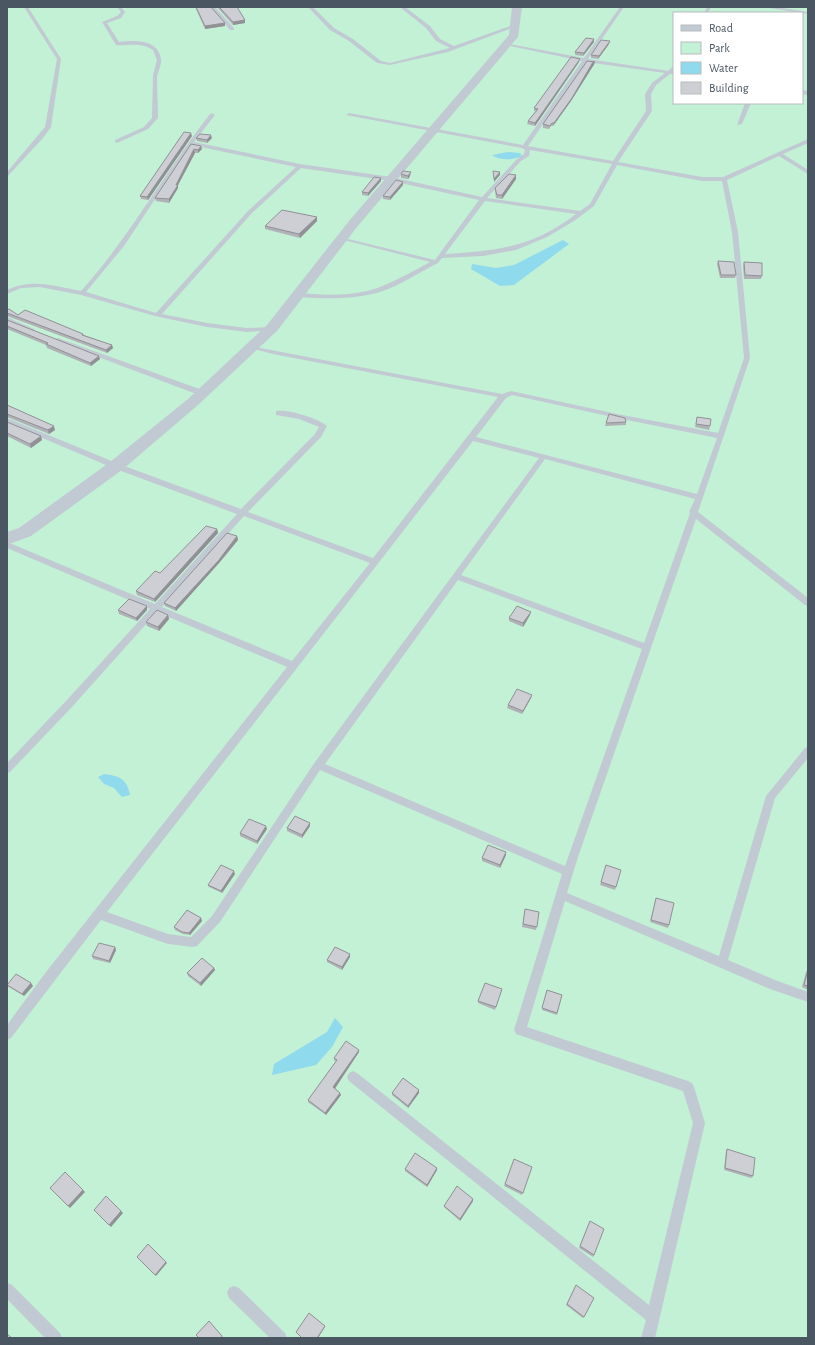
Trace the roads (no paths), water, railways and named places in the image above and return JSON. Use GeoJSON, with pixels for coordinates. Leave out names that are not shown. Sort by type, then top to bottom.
{"type":"FeatureCollection","features":[{"type":"Feature","properties":{"kind":"street"},"geometry":{"type":"LineString","coordinates":[[8,544],[116,466],[202,393],[272,328],[342,238],[514,35],[517,7]]}},
{"type":"Feature","properties":{"kind":"lane"},"geometry":{"type":"LineString","coordinates":[[7,175],[48,127],[59,59],[26,7]]}},
{"type":"Feature","properties":{"kind":"lane"},"geometry":{"type":"LineString","coordinates":[[117,141],[146,128],[155,118],[155,75],[159,60],[155,48],[148,44],[135,42],[118,44],[104,22],[119,17],[123,12],[119,7]]}},
{"type":"Feature","properties":{"kind":"lane"},"geometry":{"type":"LineString","coordinates":[[213,7],[232,29]]}},
{"type":"Feature","properties":{"kind":"lane"},"geometry":{"type":"LineString","coordinates":[[310,7],[332,29],[352,40],[379,62],[390,64],[454,48],[515,26]]}},
{"type":"Feature","properties":{"kind":"lane"},"geometry":{"type":"LineString","coordinates":[[402,7],[428,27],[438,40],[454,48]]}},
{"type":"Feature","properties":{"kind":"lane"},"geometry":{"type":"LineString","coordinates":[[524,147],[622,7]]}},
{"type":"Feature","properties":{"kind":"lane"},"geometry":{"type":"LineString","coordinates":[[765,7],[803,12]]}},
{"type":"Feature","properties":{"kind":"lane"},"geometry":{"type":"LineString","coordinates":[[506,44],[585,60],[672,72]]}},
{"type":"Feature","properties":{"kind":"lane"},"geometry":{"type":"LineString","coordinates":[[441,256],[482,254],[516,248],[545,236],[572,220],[592,205],[614,163],[649,111],[648,94],[654,84],[672,72]]}},
{"type":"Feature","properties":{"kind":"lane"},"geometry":{"type":"LineString","coordinates":[[739,124],[748,104]]}},
{"type":"Feature","properties":{"kind":"lane"},"geometry":{"type":"LineString","coordinates":[[82,293],[99,276],[191,142],[212,115]]}},
{"type":"Feature","properties":{"kind":"lane"},"geometry":{"type":"LineString","coordinates":[[348,115],[702,179],[724,179],[808,141]]}},
{"type":"Feature","properties":{"kind":"lane"},"geometry":{"type":"LineString","coordinates":[[191,142],[300,166],[391,179],[483,199],[581,213]]}},
{"type":"Feature","properties":{"kind":"lane"},"geometry":{"type":"LineString","coordinates":[[297,295],[325,297],[354,295],[381,289],[436,262],[483,199],[519,160],[526,155],[528,150],[524,147]]}},
{"type":"Feature","properties":{"kind":"lane"},"geometry":{"type":"LineString","coordinates":[[779,154],[808,172]]}},
{"type":"Feature","properties":{"kind":"lane"},"geometry":{"type":"LineString","coordinates":[[157,315],[250,212],[300,166]]}},
{"type":"Feature","properties":{"kind":"lane"},"geometry":{"type":"LineString","coordinates":[[648,1338],[699,1123],[688,1086],[520,1030],[568,872],[747,358],[735,232],[724,179]]}},
{"type":"Feature","properties":{"kind":"lane"},"geometry":{"type":"LineString","coordinates":[[342,238],[436,262]]}},
{"type":"Feature","properties":{"kind":"lane"},"geometry":{"type":"LineString","coordinates":[[7,292],[20,286],[40,285],[82,293],[157,315],[207,325],[247,330],[272,328]]}},
{"type":"Feature","properties":{"kind":"lane"},"geometry":{"type":"LineString","coordinates":[[7,319],[43,334]]}},
{"type":"Feature","properties":{"kind":"lane"},"geometry":{"type":"LineString","coordinates":[[50,337],[202,393]]}},
{"type":"Feature","properties":{"kind":"lane"},"geometry":{"type":"LineString","coordinates":[[252,347],[503,396],[511,393],[617,416],[721,436]]}},
{"type":"Feature","properties":{"kind":"lane"},"geometry":{"type":"LineString","coordinates":[[7,1034],[50,976],[294,666],[503,396]]}},
{"type":"Feature","properties":{"kind":"lane"},"geometry":{"type":"LineString","coordinates":[[7,768],[68,705],[242,513],[318,436],[323,426],[298,415],[279,413]]}},
{"type":"Feature","properties":{"kind":"lane"},"geometry":{"type":"LineString","coordinates":[[7,420],[116,466],[375,562]]}},
{"type":"Feature","properties":{"kind":"lane"},"geometry":{"type":"LineString","coordinates":[[472,438],[699,497]]}},
{"type":"Feature","properties":{"kind":"lane"},"geometry":{"type":"LineString","coordinates":[[99,914],[168,939],[192,942],[216,919],[318,765],[543,457]]}},
{"type":"Feature","properties":{"kind":"lane"},"geometry":{"type":"LineString","coordinates":[[693,512],[808,603]]}},
{"type":"Feature","properties":{"kind":"lane"},"geometry":{"type":"LineString","coordinates":[[8,544],[294,666]]}},
{"type":"Feature","properties":{"kind":"lane"},"geometry":{"type":"LineString","coordinates":[[456,576],[646,647]]}},
{"type":"Feature","properties":{"kind":"lane"},"geometry":{"type":"LineString","coordinates":[[722,963],[771,796],[808,751]]}},
{"type":"Feature","properties":{"kind":"lane"},"geometry":{"type":"LineString","coordinates":[[318,765],[568,872]]}},
{"type":"Feature","properties":{"kind":"lane"},"geometry":{"type":"LineString","coordinates":[[561,895],[722,963],[808,997]]}},
{"type":"Feature","properties":{"kind":"lane"},"geometry":{"type":"LineString","coordinates":[[353,1077],[653,1317]]}},
{"type":"Feature","properties":{"kind":"lane"},"geometry":{"type":"LineString","coordinates":[[7,1290],[54,1338]]}},
{"type":"Feature","properties":{"kind":"lane"},"geometry":{"type":"LineString","coordinates":[[234,1292],[280,1338]]}},
{"type":"Feature","properties":{"kind":"water"},"geometry":{"type":"Polygon","coordinates":[[[508,152],[520,153],[522,156],[507,159],[492,155],[508,152]]]}},
{"type":"Feature","properties":{"kind":"water"},"geometry":{"type":"Polygon","coordinates":[[[563,240],[569,244],[514,285],[500,286],[471,269],[472,264],[496,268],[514,265],[563,240]]]}},
{"type":"Feature","properties":{"kind":"water"},"geometry":{"type":"Polygon","coordinates":[[[104,774],[122,779],[127,785],[130,795],[122,797],[114,788],[104,784],[98,777],[104,774]]]}},
{"type":"Feature","properties":{"kind":"water"},"geometry":{"type":"Polygon","coordinates":[[[335,1018],[343,1027],[332,1047],[316,1065],[272,1075],[274,1064],[327,1032],[335,1018]]]}}]}
